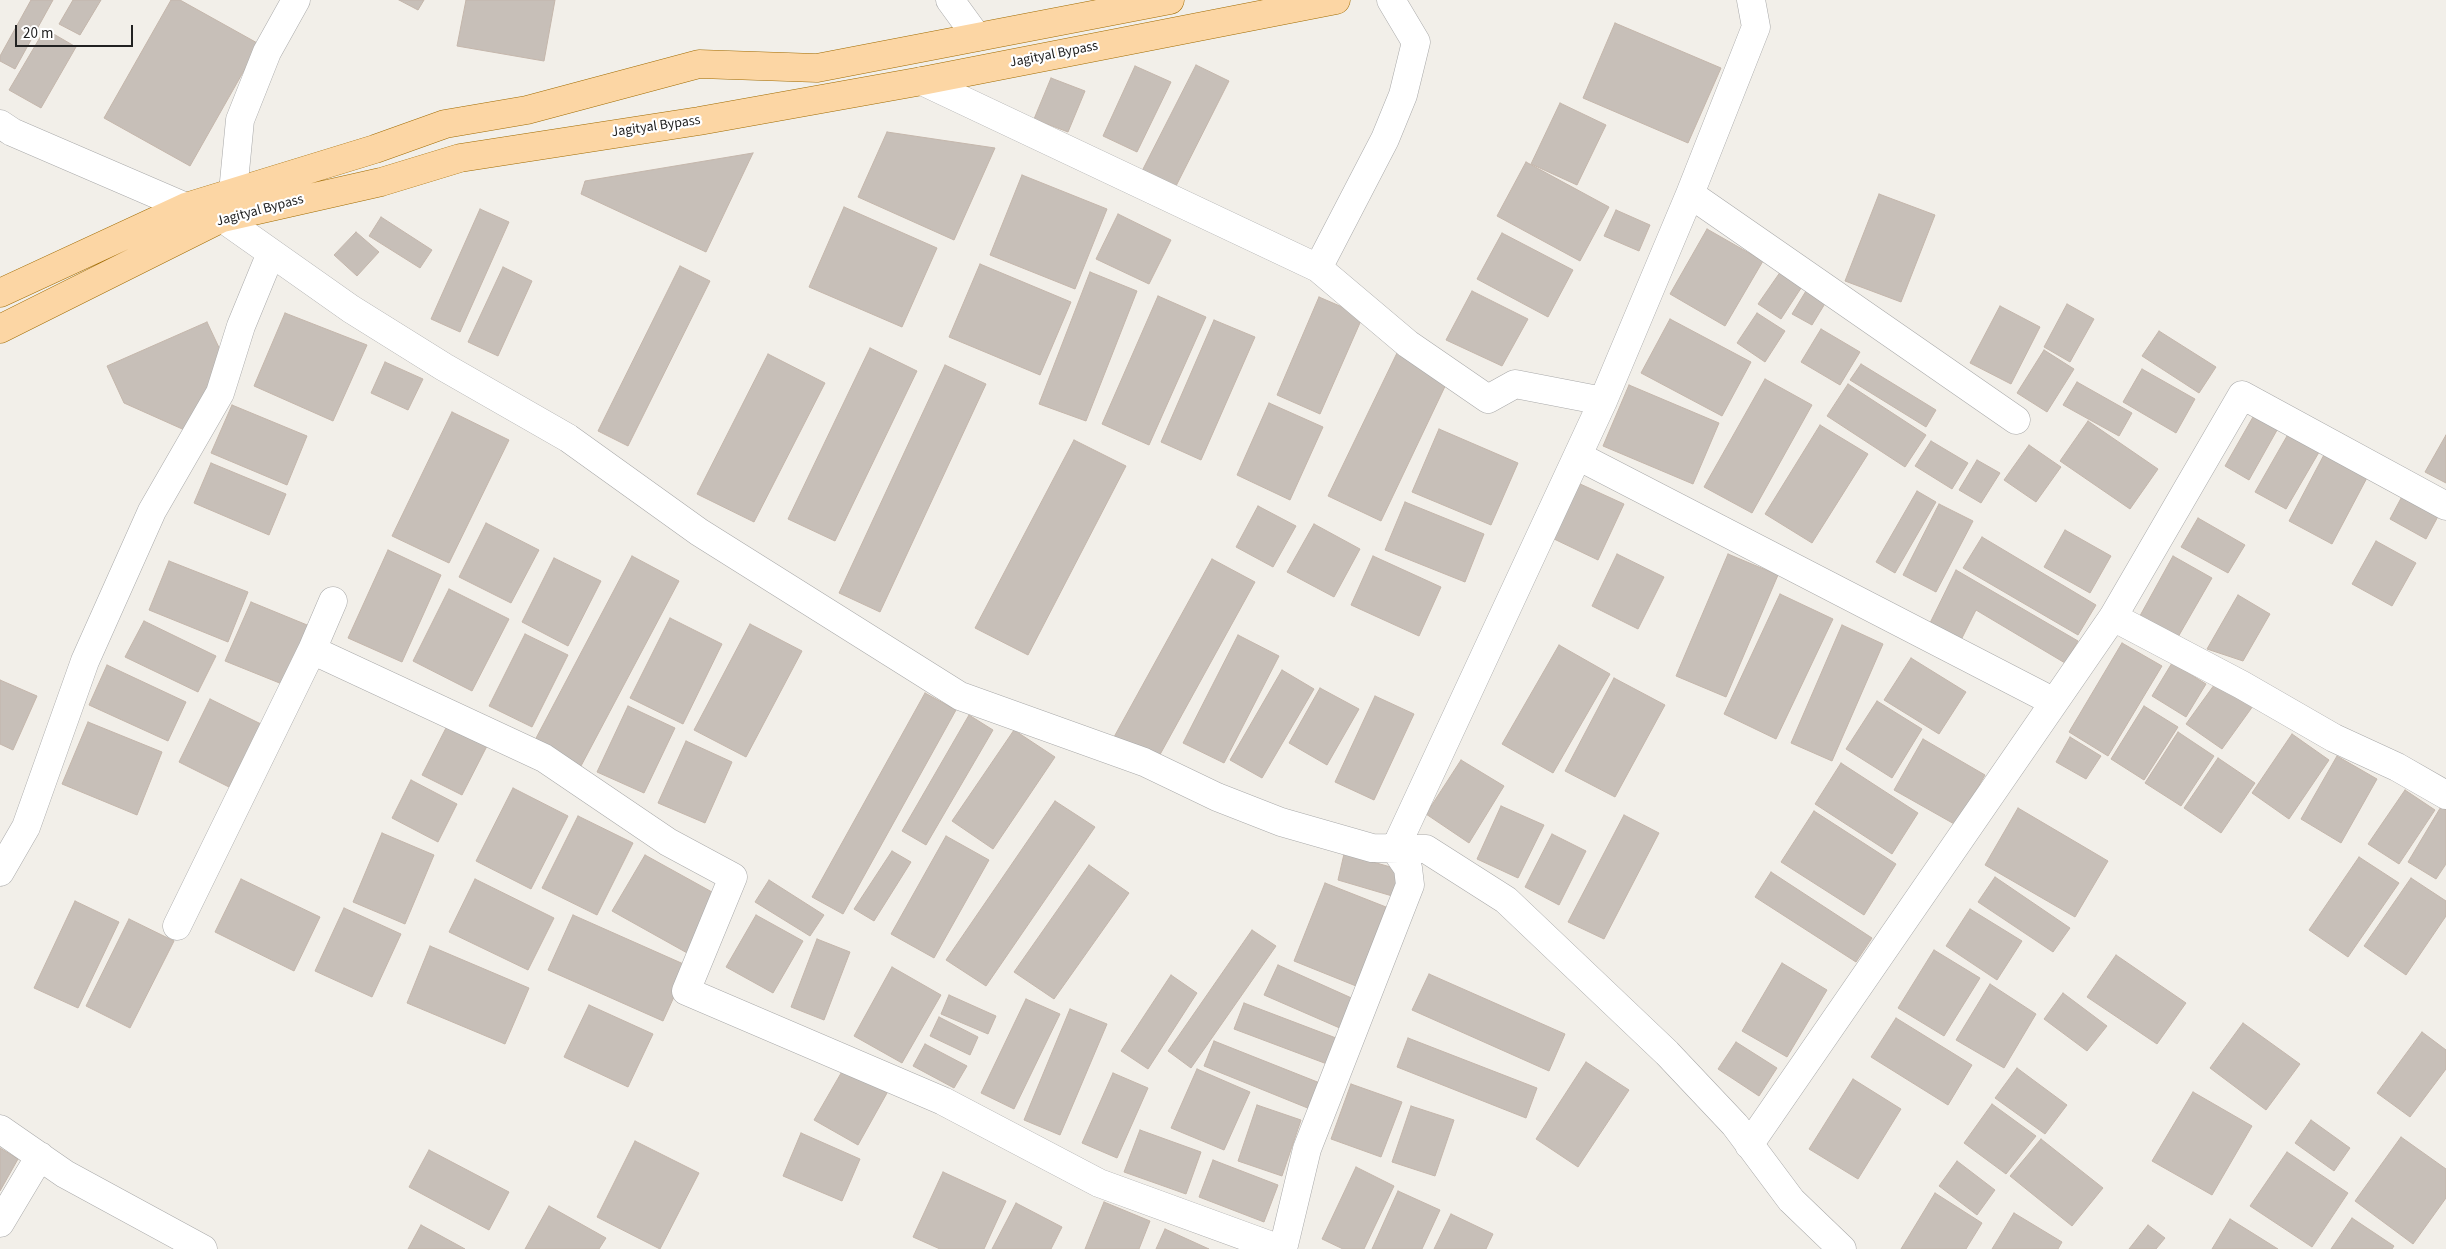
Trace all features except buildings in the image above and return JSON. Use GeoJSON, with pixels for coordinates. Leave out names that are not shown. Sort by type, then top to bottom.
{"type":"FeatureCollection","features":[{"type":"Feature","properties":{"kind":"main road","name":"Jagityal Bypass"},"geometry":{"type":"LineString","coordinates":[[0,293],[186,207],[376,149],[445,124],[528,110],[699,64],[817,68],[1170,0]]}},
{"type":"Feature","properties":{"kind":"main road","name":"Jagityal Bypass"},"geometry":{"type":"LineString","coordinates":[[0,329],[222,218],[381,182],[460,158],[699,121],[922,82],[1336,0]]}},
{"type":"Feature","properties":{"kind":"street"},"geometry":{"type":"LineString","coordinates":[[233,192],[240,120],[267,52],[296,0]]}},
{"type":"Feature","properties":{"kind":"street"},"geometry":{"type":"LineString","coordinates":[[950,0],[977,37]]}},
{"type":"Feature","properties":{"kind":"street"},"geometry":{"type":"LineString","coordinates":[[1318,268],[1386,139],[1404,95],[1416,42],[1391,0]]}},
{"type":"Feature","properties":{"kind":"street"},"geometry":{"type":"LineString","coordinates":[[1395,849],[1603,401],[1690,194],[1756,27],[1751,0]]}},
{"type":"Feature","properties":{"kind":"street"},"geometry":{"type":"LineString","coordinates":[[922,82],[1318,268],[1408,344],[1488,399],[1515,384],[1603,401]]}},
{"type":"Feature","properties":{"kind":"street"},"geometry":{"type":"LineString","coordinates":[[0,124],[12,132],[186,207],[222,218],[351,310],[444,367],[568,438],[699,532],[960,696],[1144,762],[1217,797],[1281,822],[1372,848],[1426,850],[1506,900],[1666,1053],[1735,1125],[1791,1200],[1842,1249]]}},
{"type":"Feature","properties":{"kind":"street"},"geometry":{"type":"LineString","coordinates":[[1690,194],[2016,420]]}},
{"type":"Feature","properties":{"kind":"street"},"geometry":{"type":"LineString","coordinates":[[3,859],[26,827],[85,661],[152,511],[220,393],[242,326],[271,253]]}},
{"type":"Feature","properties":{"kind":"street"},"geometry":{"type":"LineString","coordinates":[[1749,1144],[2112,617],[2242,395],[2446,506]]}},
{"type":"Feature","properties":{"kind":"street"},"geometry":{"type":"LineString","coordinates":[[1578,456],[2054,702]]}},
{"type":"Feature","properties":{"kind":"street"},"geometry":{"type":"LineString","coordinates":[[177,926],[312,650],[333,601]]}},
{"type":"Feature","properties":{"kind":"street"},"geometry":{"type":"LineString","coordinates":[[2112,617],[2242,685],[2334,738],[2397,767],[2446,794]]}},
{"type":"Feature","properties":{"kind":"street"},"geometry":{"type":"LineString","coordinates":[[312,650],[544,758],[668,842],[734,877],[686,991],[943,1101],[1100,1183],[1281,1249],[1307,1149],[1410,885],[1408,868],[1395,849]]}},
{"type":"Feature","properties":{"kind":"street"},"geometry":{"type":"LineString","coordinates":[[0,1129],[65,1174],[203,1249]]}},
{"type":"Feature","properties":{"kind":"street"},"geometry":{"type":"LineString","coordinates":[[0,1223],[40,1156]]}}]}
